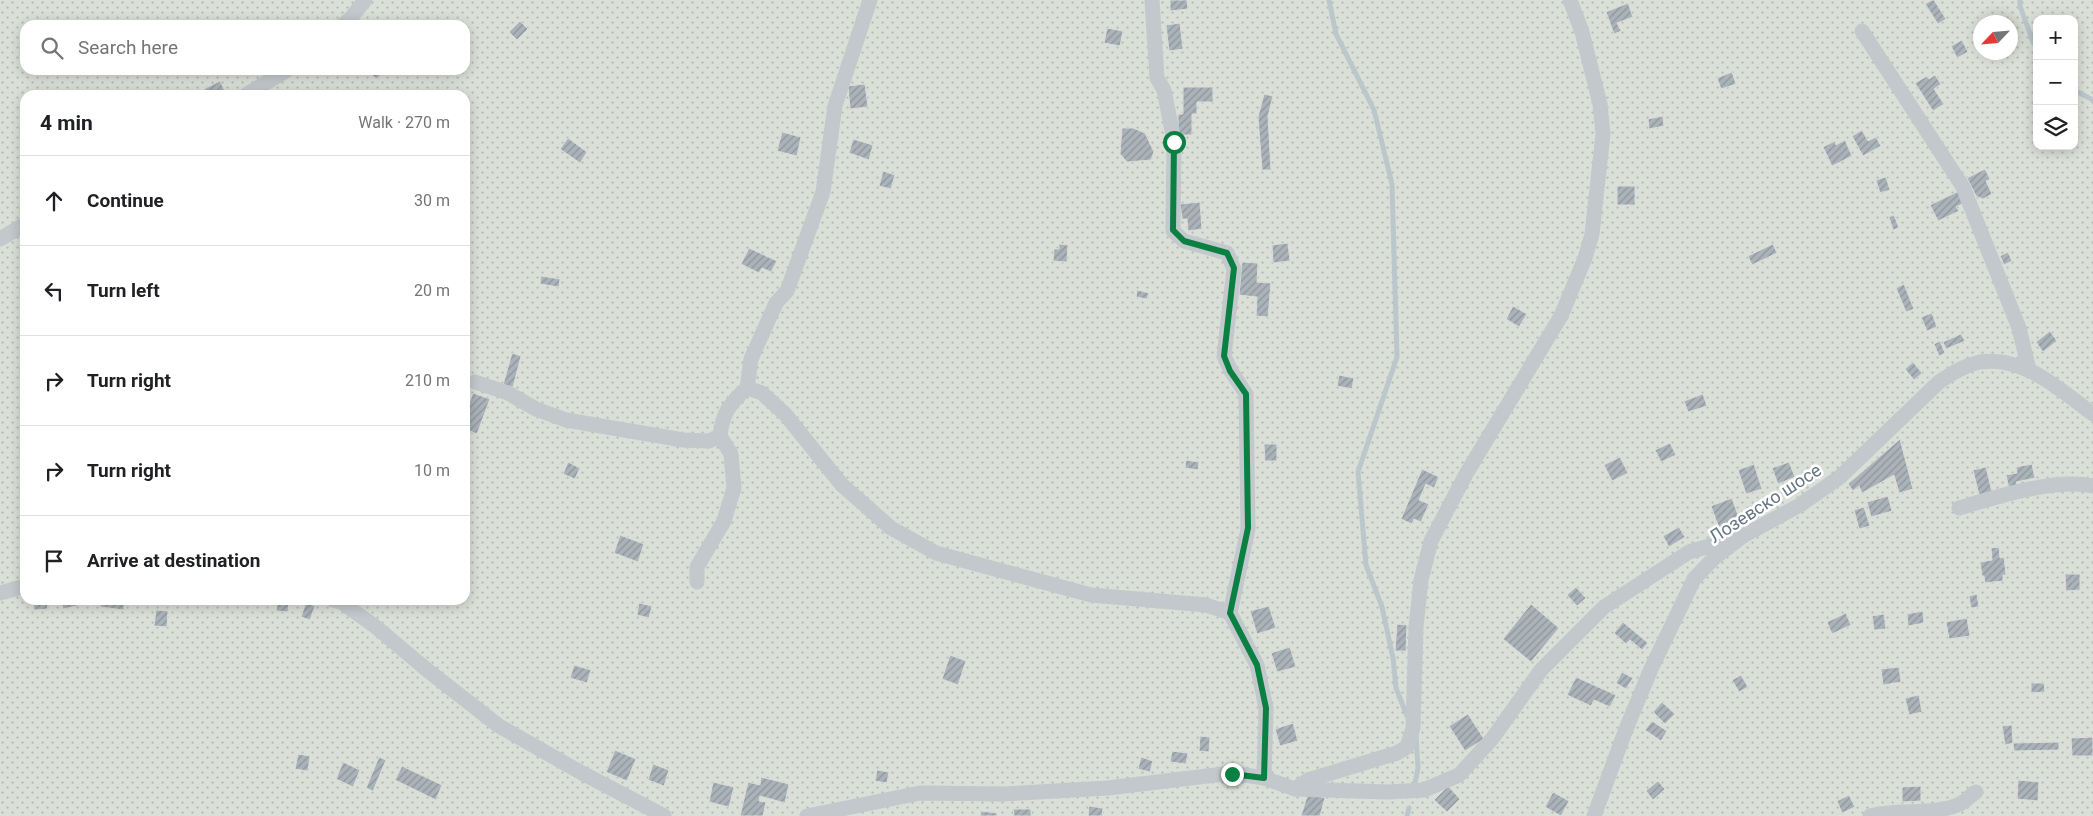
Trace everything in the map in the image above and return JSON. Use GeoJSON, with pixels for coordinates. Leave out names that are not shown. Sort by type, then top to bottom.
{"type":"FeatureCollection","features":[{"type":"Feature","properties":{"kind":"street"},"geometry":{"type":"LineString","coordinates":[[347,20],[365,0]]}},
{"type":"Feature","properties":{"kind":"street"},"geometry":{"type":"LineString","coordinates":[[697,582],[698,567],[724,521],[734,488],[730,454],[720,436],[722,420],[735,399],[747,388],[751,360],[776,303],[787,291],[823,192],[835,106],[870,0]]}},
{"type":"Feature","properties":{"kind":"street"},"geometry":{"type":"LineString","coordinates":[[1152,0],[1157,78],[1164,90],[1174,142],[1173,230],[1184,241],[1227,253],[1234,268],[1224,356],[1230,371],[1246,394],[1248,528],[1230,613],[1257,665],[1266,708],[1264,778]]}},
{"type":"Feature","properties":{"kind":"street"},"geometry":{"type":"LineString","coordinates":[[1295,789],[1308,780],[1397,753],[1407,747],[1413,728],[1416,627],[1421,580],[1431,541],[1466,474],[1561,316],[1585,258],[1592,234],[1603,134],[1600,104],[1582,32],[1570,0]]}},
{"type":"Feature","properties":{"kind":"street"},"geometry":{"type":"LineString","coordinates":[[1862,31],[1963,187],[2018,328],[2029,370]]}},
{"type":"Feature","properties":{"kind":"street"},"geometry":{"type":"LineString","coordinates":[[254,90],[280,75]]}},
{"type":"Feature","properties":{"kind":"street"},"geometry":{"type":"LineString","coordinates":[[0,240],[20,227]]}},
{"type":"Feature","properties":{"kind":"street","name":"Лозевско шосе"},"geometry":{"type":"LineString","coordinates":[[1594,816],[1623,737],[1651,669],[1694,579],[1714,558],[1743,536],[1800,505],[1840,476],[1939,382],[1955,371],[1981,362],[2008,363],[2029,370],[2093,414]]}},
{"type":"Feature","properties":{"kind":"street"},"geometry":{"type":"LineString","coordinates":[[474,382],[508,393],[536,409],[566,420],[683,440],[709,441],[720,436]]}},
{"type":"Feature","properties":{"kind":"street"},"geometry":{"type":"LineString","coordinates":[[747,388],[762,394],[785,414],[842,485],[891,528],[936,553],[1091,595],[1206,605],[1230,613]]}},
{"type":"Feature","properties":{"kind":"street"},"geometry":{"type":"LineString","coordinates":[[1958,508],[2021,490],[2081,484],[2093,486]]}},
{"type":"Feature","properties":{"kind":"street"},"geometry":{"type":"LineString","coordinates":[[807,816],[920,793],[1004,794],[1108,788],[1232,774],[1264,778],[1295,789],[1388,792],[1424,790],[1459,775],[1492,739],[1540,670],[1604,607],[1689,552],[1743,536]]}},
{"type":"Feature","properties":{"kind":"street"},"geometry":{"type":"LineString","coordinates":[[0,593],[20,587]]}},
{"type":"Feature","properties":{"kind":"street"},"geometry":{"type":"LineString","coordinates":[[345,605],[376,626],[426,669],[499,726],[582,773],[664,816]]}},
{"type":"Feature","properties":{"kind":"street"},"geometry":{"type":"LineString","coordinates":[[1870,816],[1884,812],[1936,810],[1960,804],[1976,792]]}},
{"type":"Feature","properties":{"kind":"shaded area"},"geometry":{"type":"Polygon","coordinates":[[[0,0],[2093,0],[2093,816],[0,816],[0,0]]]}},
{"type":"Feature","properties":{"kind":"building"},"geometry":{"type":"Polygon","coordinates":[[[1170,0],[1187,0],[1188,9],[1170,11],[1170,0]]]}},
{"type":"Feature","properties":{"kind":"building"},"geometry":{"type":"Polygon","coordinates":[[[1934,0],[1946,19],[1938,24],[1925,4],[1934,0]]]}},
{"type":"Feature","properties":{"kind":"building"},"geometry":{"type":"Polygon","coordinates":[[[1628,3],[1633,17],[1617,23],[1621,31],[1614,34],[1606,12],[1628,3]]]}},
{"type":"Feature","properties":{"kind":"building"},"geometry":{"type":"Polygon","coordinates":[[[520,21],[528,29],[517,40],[509,32],[520,21]]]}},
{"type":"Feature","properties":{"kind":"building"},"geometry":{"type":"Polygon","coordinates":[[[1180,23],[1183,49],[1169,51],[1166,25],[1180,23]]]}},
{"type":"Feature","properties":{"kind":"building"},"geometry":{"type":"Polygon","coordinates":[[[1107,28],[1123,31],[1120,46],[1104,43],[1107,28]]]}},
{"type":"Feature","properties":{"kind":"building"},"geometry":{"type":"Polygon","coordinates":[[[1962,40],[1968,52],[1957,58],[1951,46],[1962,40]]]}},
{"type":"Feature","properties":{"kind":"building"},"geometry":{"type":"Polygon","coordinates":[[[1732,72],[1736,84],[1721,89],[1717,78],[1732,72]]]}},
{"type":"Feature","properties":{"kind":"building"},"geometry":{"type":"Polygon","coordinates":[[[372,75],[380,75],[376,79],[372,75]]]}},
{"type":"Feature","properties":{"kind":"building"},"geometry":{"type":"Polygon","coordinates":[[[1935,75],[1941,84],[1934,89],[1944,104],[1933,111],[1915,83],[1927,76],[1929,79],[1935,75]]]}},
{"type":"Feature","properties":{"kind":"building"},"geometry":{"type":"Polygon","coordinates":[[[220,81],[224,90],[204,90],[220,81]]]}},
{"type":"Feature","properties":{"kind":"building"},"geometry":{"type":"Polygon","coordinates":[[[865,84],[868,107],[850,109],[848,86],[865,84]]]}},
{"type":"Feature","properties":{"kind":"building"},"geometry":{"type":"Polygon","coordinates":[[[1183,87],[1213,87],[1213,102],[1197,102],[1197,114],[1192,114],[1192,135],[1178,135],[1178,114],[1183,114],[1183,87]]]}},
{"type":"Feature","properties":{"kind":"building"},"geometry":{"type":"Polygon","coordinates":[[[1264,94],[1273,96],[1268,116],[1271,170],[1262,170],[1258,117],[1264,94]]]}},
{"type":"Feature","properties":{"kind":"building"},"geometry":{"type":"Polygon","coordinates":[[[1663,116],[1664,126],[1649,129],[1648,119],[1663,116]]]}},
{"type":"Feature","properties":{"kind":"building"},"geometry":{"type":"Polygon","coordinates":[[[1122,128],[1133,128],[1145,133],[1154,152],[1151,160],[1127,162],[1120,154],[1122,128]]]}},
{"type":"Feature","properties":{"kind":"building"},"geometry":{"type":"Polygon","coordinates":[[[1862,130],[1868,141],[1876,137],[1881,146],[1863,156],[1852,136],[1862,130]]]}},
{"type":"Feature","properties":{"kind":"building"},"geometry":{"type":"Polygon","coordinates":[[[782,132],[801,137],[797,156],[777,151],[782,132]]]}},
{"type":"Feature","properties":{"kind":"building"},"geometry":{"type":"Polygon","coordinates":[[[568,138],[587,152],[580,163],[560,149],[568,138]]]}},
{"type":"Feature","properties":{"kind":"building"},"geometry":{"type":"Polygon","coordinates":[[[853,139],[873,145],[869,160],[849,153],[853,139]]]}},
{"type":"Feature","properties":{"kind":"building"},"geometry":{"type":"Polygon","coordinates":[[[1845,140],[1852,156],[1832,166],[1823,147],[1835,141],[1836,145],[1845,140]]]}},
{"type":"Feature","properties":{"kind":"building"},"geometry":{"type":"Polygon","coordinates":[[[1985,169],[1990,179],[1986,181],[1992,194],[1983,199],[1976,196],[1967,178],[1985,169]]]}},
{"type":"Feature","properties":{"kind":"building"},"geometry":{"type":"Polygon","coordinates":[[[883,171],[895,175],[891,189],[879,186],[883,171]]]}},
{"type":"Feature","properties":{"kind":"building"},"geometry":{"type":"Polygon","coordinates":[[[1886,177],[1890,190],[1880,193],[1876,180],[1886,177]]]}},
{"type":"Feature","properties":{"kind":"building"},"geometry":{"type":"Polygon","coordinates":[[[1617,186],[1635,186],[1635,205],[1617,205],[1617,186]]]}},
{"type":"Feature","properties":{"kind":"building"},"geometry":{"type":"Polygon","coordinates":[[[1961,190],[1966,202],[1956,207],[1959,211],[1938,221],[1930,205],[1961,190]]]}},
{"type":"Feature","properties":{"kind":"building"},"geometry":{"type":"Polygon","coordinates":[[[1200,202],[1202,229],[1188,231],[1187,219],[1182,219],[1180,204],[1200,202]]]}},
{"type":"Feature","properties":{"kind":"building"},"geometry":{"type":"Polygon","coordinates":[[[1894,215],[1899,228],[1893,230],[1889,217],[1894,215]]]}},
{"type":"Feature","properties":{"kind":"building"},"geometry":{"type":"Polygon","coordinates":[[[1288,243],[1290,261],[1273,263],[1272,245],[1288,243]]]}},
{"type":"Feature","properties":{"kind":"building"},"geometry":{"type":"Polygon","coordinates":[[[1059,244],[1068,245],[1067,262],[1053,261],[1054,249],[1059,249],[1059,244]]]}},
{"type":"Feature","properties":{"kind":"building"},"geometry":{"type":"Polygon","coordinates":[[[1773,244],[1777,253],[1752,265],[1748,256],[1773,244]]]}},
{"type":"Feature","properties":{"kind":"building"},"geometry":{"type":"Polygon","coordinates":[[[749,248],[777,261],[771,272],[762,268],[759,273],[741,264],[749,248]]]}},
{"type":"Feature","properties":{"kind":"building"},"geometry":{"type":"Polygon","coordinates":[[[2008,252],[2012,261],[2004,265],[2000,256],[2008,252]]]}},
{"type":"Feature","properties":{"kind":"building"},"geometry":{"type":"Polygon","coordinates":[[[1242,262],[1258,263],[1257,282],[1271,283],[1268,317],[1256,316],[1257,297],[1239,295],[1242,262]]]}},
{"type":"Feature","properties":{"kind":"building"},"geometry":{"type":"Polygon","coordinates":[[[541,276],[560,279],[559,287],[540,284],[541,276]]]}},
{"type":"Feature","properties":{"kind":"building"},"geometry":{"type":"Polygon","coordinates":[[[1904,284],[1914,309],[1906,312],[1896,288],[1904,284]]]}},
{"type":"Feature","properties":{"kind":"building"},"geometry":{"type":"Polygon","coordinates":[[[1137,290],[1149,293],[1147,299],[1136,297],[1137,290]]]}},
{"type":"Feature","properties":{"kind":"building"},"geometry":{"type":"Polygon","coordinates":[[[1513,306],[1527,314],[1519,327],[1506,319],[1513,306]]]}},
{"type":"Feature","properties":{"kind":"building"},"geometry":{"type":"Polygon","coordinates":[[[1932,313],[1937,327],[1927,331],[1921,317],[1932,313]]]}},
{"type":"Feature","properties":{"kind":"building"},"geometry":{"type":"Polygon","coordinates":[[[2050,331],[2057,341],[2043,352],[2036,342],[2050,331]]]}},
{"type":"Feature","properties":{"kind":"building"},"geometry":{"type":"Polygon","coordinates":[[[1961,334],[1965,341],[1946,349],[1943,342],[1961,334]]]}},
{"type":"Feature","properties":{"kind":"building"},"geometry":{"type":"Polygon","coordinates":[[[1940,341],[1945,353],[1939,356],[1934,344],[1940,341]]]}},
{"type":"Feature","properties":{"kind":"building"},"geometry":{"type":"Polygon","coordinates":[[[512,353],[521,356],[513,387],[503,385],[512,353]]]}},
{"type":"Feature","properties":{"kind":"building"},"geometry":{"type":"Polygon","coordinates":[[[1913,362],[1922,373],[1914,380],[1905,369],[1913,362]]]}},
{"type":"Feature","properties":{"kind":"building"},"geometry":{"type":"Polygon","coordinates":[[[1339,375],[1354,378],[1352,389],[1337,386],[1339,375]]]}},
{"type":"Feature","properties":{"kind":"building"},"geometry":{"type":"Polygon","coordinates":[[[473,393],[490,399],[477,434],[470,431],[470,401],[473,393]]]}},
{"type":"Feature","properties":{"kind":"building"},"geometry":{"type":"Polygon","coordinates":[[[1703,394],[1707,406],[1688,412],[1684,401],[1703,394]]]}},
{"type":"Feature","properties":{"kind":"building"},"geometry":{"type":"Polygon","coordinates":[[[1900,439],[1913,489],[1899,493],[1894,475],[1862,493],[1859,486],[1853,491],[1848,484],[1900,439]]]}},
{"type":"Feature","properties":{"kind":"building"},"geometry":{"type":"Polygon","coordinates":[[[1670,443],[1676,455],[1661,462],[1655,450],[1670,443]]]}},
{"type":"Feature","properties":{"kind":"building"},"geometry":{"type":"Polygon","coordinates":[[[1264,444],[1277,444],[1277,461],[1265,461],[1264,444]]]}},
{"type":"Feature","properties":{"kind":"building"},"geometry":{"type":"Polygon","coordinates":[[[1620,457],[1628,473],[1612,481],[1604,465],[1620,457]]]}},
{"type":"Feature","properties":{"kind":"building"},"geometry":{"type":"Polygon","coordinates":[[[1186,460],[1199,462],[1198,470],[1185,468],[1186,460]]]}},
{"type":"Feature","properties":{"kind":"building"},"geometry":{"type":"Polygon","coordinates":[[[568,462],[580,468],[575,479],[563,474],[568,462]]]}},
{"type":"Feature","properties":{"kind":"building"},"geometry":{"type":"Polygon","coordinates":[[[1789,462],[1795,477],[1778,484],[1772,468],[1789,462]]]}},
{"type":"Feature","properties":{"kind":"building"},"geometry":{"type":"Polygon","coordinates":[[[1754,464],[1762,489],[1746,494],[1738,470],[1754,464]]]}},
{"type":"Feature","properties":{"kind":"building"},"geometry":{"type":"Polygon","coordinates":[[[2032,464],[2035,478],[2016,482],[2018,487],[2009,489],[2006,475],[2017,473],[2016,467],[2032,464]]]}},
{"type":"Feature","properties":{"kind":"building"},"geometry":{"type":"Polygon","coordinates":[[[1986,467],[1992,492],[1979,495],[1973,470],[1986,467]]]}},
{"type":"Feature","properties":{"kind":"building"},"geometry":{"type":"Polygon","coordinates":[[[1422,469],[1439,477],[1434,488],[1426,484],[1419,500],[1429,504],[1421,522],[1414,519],[1412,524],[1401,519],[1422,469]]]}},
{"type":"Feature","properties":{"kind":"building"},"geometry":{"type":"Polygon","coordinates":[[[1888,496],[1892,511],[1871,517],[1867,502],[1888,496]]]}},
{"type":"Feature","properties":{"kind":"building"},"geometry":{"type":"Polygon","coordinates":[[[1732,498],[1740,521],[1719,528],[1711,506],[1732,498]]]}},
{"type":"Feature","properties":{"kind":"building"},"geometry":{"type":"Polygon","coordinates":[[[1864,507],[1870,526],[1859,529],[1854,510],[1864,507]]]}},
{"type":"Feature","properties":{"kind":"building"},"geometry":{"type":"Polygon","coordinates":[[[1679,527],[1685,537],[1669,547],[1663,536],[1679,527]]]}},
{"type":"Feature","properties":{"kind":"building"},"geometry":{"type":"Polygon","coordinates":[[[620,535],[644,544],[638,562],[614,553],[620,535]]]}},
{"type":"Feature","properties":{"kind":"building"},"geometry":{"type":"Polygon","coordinates":[[[1999,547],[2000,558],[2004,557],[2006,575],[2003,575],[2003,581],[1985,583],[1980,562],[1992,560],[1991,548],[1999,547]]]}},
{"type":"Feature","properties":{"kind":"building"},"geometry":{"type":"Polygon","coordinates":[[[2065,574],[2080,574],[2080,590],[2066,591],[2065,574]]]}},
{"type":"Feature","properties":{"kind":"building"},"geometry":{"type":"Polygon","coordinates":[[[1576,587],[1586,598],[1577,606],[1567,595],[1576,587]]]}},
{"type":"Feature","properties":{"kind":"building"},"geometry":{"type":"Polygon","coordinates":[[[1977,594],[1979,607],[1971,608],[1969,596],[1977,594]]]}},
{"type":"Feature","properties":{"kind":"building"},"geometry":{"type":"Polygon","coordinates":[[[639,603],[652,606],[649,618],[637,615],[639,603]]]}},
{"type":"Feature","properties":{"kind":"building"},"geometry":{"type":"Polygon","coordinates":[[[1531,604],[1559,628],[1531,662],[1503,639],[1531,604]]]}},
{"type":"Feature","properties":{"kind":"building"},"geometry":{"type":"Polygon","coordinates":[[[34,605],[48,605],[48,609],[34,610],[34,605]]]}},
{"type":"Feature","properties":{"kind":"building"},"geometry":{"type":"Polygon","coordinates":[[[62,605],[77,606],[63,609],[62,605]]]}},
{"type":"Feature","properties":{"kind":"building"},"geometry":{"type":"Polygon","coordinates":[[[100,605],[124,605],[124,610],[100,607],[100,605]]]}},
{"type":"Feature","properties":{"kind":"building"},"geometry":{"type":"Polygon","coordinates":[[[277,605],[289,605],[288,612],[276,611],[277,605]]]}},
{"type":"Feature","properties":{"kind":"building"},"geometry":{"type":"Polygon","coordinates":[[[305,605],[315,606],[310,620],[301,617],[305,605]]]}},
{"type":"Feature","properties":{"kind":"building"},"geometry":{"type":"Polygon","coordinates":[[[1269,606],[1276,628],[1257,634],[1250,611],[1269,606]]]}},
{"type":"Feature","properties":{"kind":"building"},"geometry":{"type":"Polygon","coordinates":[[[156,610],[168,611],[167,627],[154,626],[156,610]]]}},
{"type":"Feature","properties":{"kind":"building"},"geometry":{"type":"Polygon","coordinates":[[[1923,611],[1924,623],[1908,626],[1907,614],[1923,611]]]}},
{"type":"Feature","properties":{"kind":"building"},"geometry":{"type":"Polygon","coordinates":[[[1846,613],[1851,625],[1832,634],[1827,622],[1846,613]]]}},
{"type":"Feature","properties":{"kind":"building"},"geometry":{"type":"Polygon","coordinates":[[[1884,614],[1886,629],[1874,630],[1872,616],[1884,614]]]}},
{"type":"Feature","properties":{"kind":"building"},"geometry":{"type":"Polygon","coordinates":[[[1967,618],[1970,636],[1949,639],[1946,622],[1967,618]]]}},
{"type":"Feature","properties":{"kind":"building"},"geometry":{"type":"Polygon","coordinates":[[[1623,622],[1648,643],[1642,650],[1630,640],[1626,644],[1614,633],[1623,622]]]}},
{"type":"Feature","properties":{"kind":"building"},"geometry":{"type":"Polygon","coordinates":[[[1397,624],[1407,625],[1406,651],[1395,651],[1397,624]]]}},
{"type":"Feature","properties":{"kind":"building"},"geometry":{"type":"Polygon","coordinates":[[[1290,647],[1296,667],[1277,672],[1271,653],[1290,647]]]}},
{"type":"Feature","properties":{"kind":"building"},"geometry":{"type":"Polygon","coordinates":[[[950,655],[966,661],[958,685],[942,679],[950,655]]]}},
{"type":"Feature","properties":{"kind":"building"},"geometry":{"type":"Polygon","coordinates":[[[574,665],[591,670],[587,683],[570,678],[574,665]]]}},
{"type":"Feature","properties":{"kind":"building"},"geometry":{"type":"Polygon","coordinates":[[[1899,667],[1901,682],[1883,685],[1881,669],[1899,667]]]}},
{"type":"Feature","properties":{"kind":"building"},"geometry":{"type":"Polygon","coordinates":[[[1622,672],[1633,678],[1626,689],[1616,683],[1622,672]]]}},
{"type":"Feature","properties":{"kind":"building"},"geometry":{"type":"Polygon","coordinates":[[[1741,675],[1748,687],[1739,692],[1732,680],[1741,675]]]}},
{"type":"Feature","properties":{"kind":"building"},"geometry":{"type":"Polygon","coordinates":[[[1576,677],[1616,695],[1610,707],[1594,700],[1591,706],[1567,695],[1576,677]]]}},
{"type":"Feature","properties":{"kind":"building"},"geometry":{"type":"Polygon","coordinates":[[[2031,683],[2044,683],[2045,692],[2031,693],[2031,683]]]}},
{"type":"Feature","properties":{"kind":"building"},"geometry":{"type":"Polygon","coordinates":[[[1919,695],[1922,712],[1909,715],[1905,698],[1919,695]]]}},
{"type":"Feature","properties":{"kind":"building"},"geometry":{"type":"Polygon","coordinates":[[[1662,702],[1675,714],[1665,724],[1653,712],[1662,702]]]}},
{"type":"Feature","properties":{"kind":"building"},"geometry":{"type":"Polygon","coordinates":[[[1468,714],[1484,739],[1465,751],[1449,726],[1468,714]]]}},
{"type":"Feature","properties":{"kind":"building"},"geometry":{"type":"Polygon","coordinates":[[[1652,721],[1667,731],[1661,741],[1645,730],[1652,721]]]}},
{"type":"Feature","properties":{"kind":"building"},"geometry":{"type":"Polygon","coordinates":[[[1293,723],[1298,741],[1280,746],[1275,729],[1293,723]]]}},
{"type":"Feature","properties":{"kind":"building"},"geometry":{"type":"Polygon","coordinates":[[[2012,725],[2013,743],[2005,745],[2002,726],[2012,725]]]}},
{"type":"Feature","properties":{"kind":"building"},"geometry":{"type":"Polygon","coordinates":[[[1200,736],[1210,737],[1209,752],[1199,751],[1200,736]]]}},
{"type":"Feature","properties":{"kind":"building"},"geometry":{"type":"Polygon","coordinates":[[[2093,737],[2093,756],[2072,756],[2071,738],[2093,737]]]}},
{"type":"Feature","properties":{"kind":"building"},"geometry":{"type":"Polygon","coordinates":[[[2059,742],[2059,750],[2014,751],[2013,743],[2059,742]]]}},
{"type":"Feature","properties":{"kind":"building"},"geometry":{"type":"Polygon","coordinates":[[[615,750],[636,759],[627,781],[606,772],[615,750]]]}},
{"type":"Feature","properties":{"kind":"building"},"geometry":{"type":"Polygon","coordinates":[[[1172,751],[1188,753],[1186,764],[1170,762],[1172,751]]]}},
{"type":"Feature","properties":{"kind":"building"},"geometry":{"type":"Polygon","coordinates":[[[298,754],[310,756],[308,771],[295,769],[298,754]]]}},
{"type":"Feature","properties":{"kind":"building"},"geometry":{"type":"Polygon","coordinates":[[[379,757],[386,760],[373,791],[366,788],[379,757]]]}},
{"type":"Feature","properties":{"kind":"building"},"geometry":{"type":"Polygon","coordinates":[[[1141,757],[1153,761],[1150,772],[1138,769],[1141,757]]]}},
{"type":"Feature","properties":{"kind":"building"},"geometry":{"type":"Polygon","coordinates":[[[343,762],[360,770],[353,787],[336,779],[343,762]]]}},
{"type":"Feature","properties":{"kind":"building"},"geometry":{"type":"Polygon","coordinates":[[[653,764],[669,770],[664,786],[648,780],[653,764]]]}},
{"type":"Feature","properties":{"kind":"building"},"geometry":{"type":"Polygon","coordinates":[[[402,766],[442,785],[436,800],[395,780],[402,766]]]}},
{"type":"Feature","properties":{"kind":"building"},"geometry":{"type":"Polygon","coordinates":[[[877,770],[889,772],[887,783],[875,781],[877,770]]]}},
{"type":"Feature","properties":{"kind":"building"},"geometry":{"type":"Polygon","coordinates":[[[761,777],[789,784],[785,803],[760,796],[759,801],[766,802],[763,816],[740,816],[748,782],[760,785],[761,777]]]}},
{"type":"Feature","properties":{"kind":"building"},"geometry":{"type":"Polygon","coordinates":[[[2018,780],[2039,782],[2038,801],[2017,799],[2018,780]]]}},
{"type":"Feature","properties":{"kind":"building"},"geometry":{"type":"Polygon","coordinates":[[[1658,781],[1665,789],[1653,800],[1646,791],[1658,781]]]}},
{"type":"Feature","properties":{"kind":"building"},"geometry":{"type":"Polygon","coordinates":[[[713,782],[734,787],[729,807],[709,802],[713,782]]]}},
{"type":"Feature","properties":{"kind":"building"},"geometry":{"type":"Polygon","coordinates":[[[1448,786],[1460,799],[1447,812],[1434,800],[1448,786]]]}},
{"type":"Feature","properties":{"kind":"building"},"geometry":{"type":"Polygon","coordinates":[[[1921,786],[1921,801],[1902,802],[1902,787],[1921,786]]]}},
{"type":"Feature","properties":{"kind":"building"},"geometry":{"type":"Polygon","coordinates":[[[1553,792],[1569,801],[1561,816],[1545,807],[1553,792]]]}},
{"type":"Feature","properties":{"kind":"building"},"geometry":{"type":"Polygon","coordinates":[[[1308,793],[1325,798],[1320,816],[1301,816],[1308,793]]]}},
{"type":"Feature","properties":{"kind":"building"},"geometry":{"type":"Polygon","coordinates":[[[1849,795],[1855,807],[1842,813],[1837,801],[1849,795]]]}},
{"type":"Feature","properties":{"kind":"building"},"geometry":{"type":"Polygon","coordinates":[[[1089,806],[1103,808],[1102,816],[1088,816],[1089,806]]]}},
{"type":"Feature","properties":{"kind":"building"},"geometry":{"type":"Polygon","coordinates":[[[1013,809],[1031,809],[1031,816],[1014,816],[1013,809]]]}},
{"type":"Feature","properties":{"kind":"building"},"geometry":{"type":"Polygon","coordinates":[[[981,811],[997,813],[997,816],[980,816],[981,811]]]}},
{"type":"Feature","properties":{"kind":"waterway"},"geometry":{"type":"LineString","coordinates":[[1329,0],[1336,34],[1374,110],[1392,184],[1397,357],[1358,472],[1366,565],[1382,607],[1393,658],[1396,688],[1407,716]]}},
{"type":"Feature","properties":{"kind":"waterway"},"geometry":{"type":"LineString","coordinates":[[2020,0],[2020,6],[2033,42]]}},
{"type":"Feature","properties":{"kind":"waterway"},"geometry":{"type":"LineString","coordinates":[[2078,92],[2093,100]]}},
{"type":"Feature","properties":{"kind":"waterway"},"geometry":{"type":"LineString","coordinates":[[1415,783],[1418,768],[1416,736]]}},
{"type":"Feature","properties":{"kind":"waterway"},"geometry":{"type":"LineString","coordinates":[[1407,816],[1409,808]]}},
{"type":"Feature","properties":{"kind":"route"},"geometry":{"type":"LineString","coordinates":[[1174,142],[1173,230],[1184,241],[1227,253],[1234,268],[1224,356],[1230,371],[1243,387],[1246,394],[1248,528],[1230,613],[1257,665],[1266,708],[1264,778],[1232,774]]}}]}
